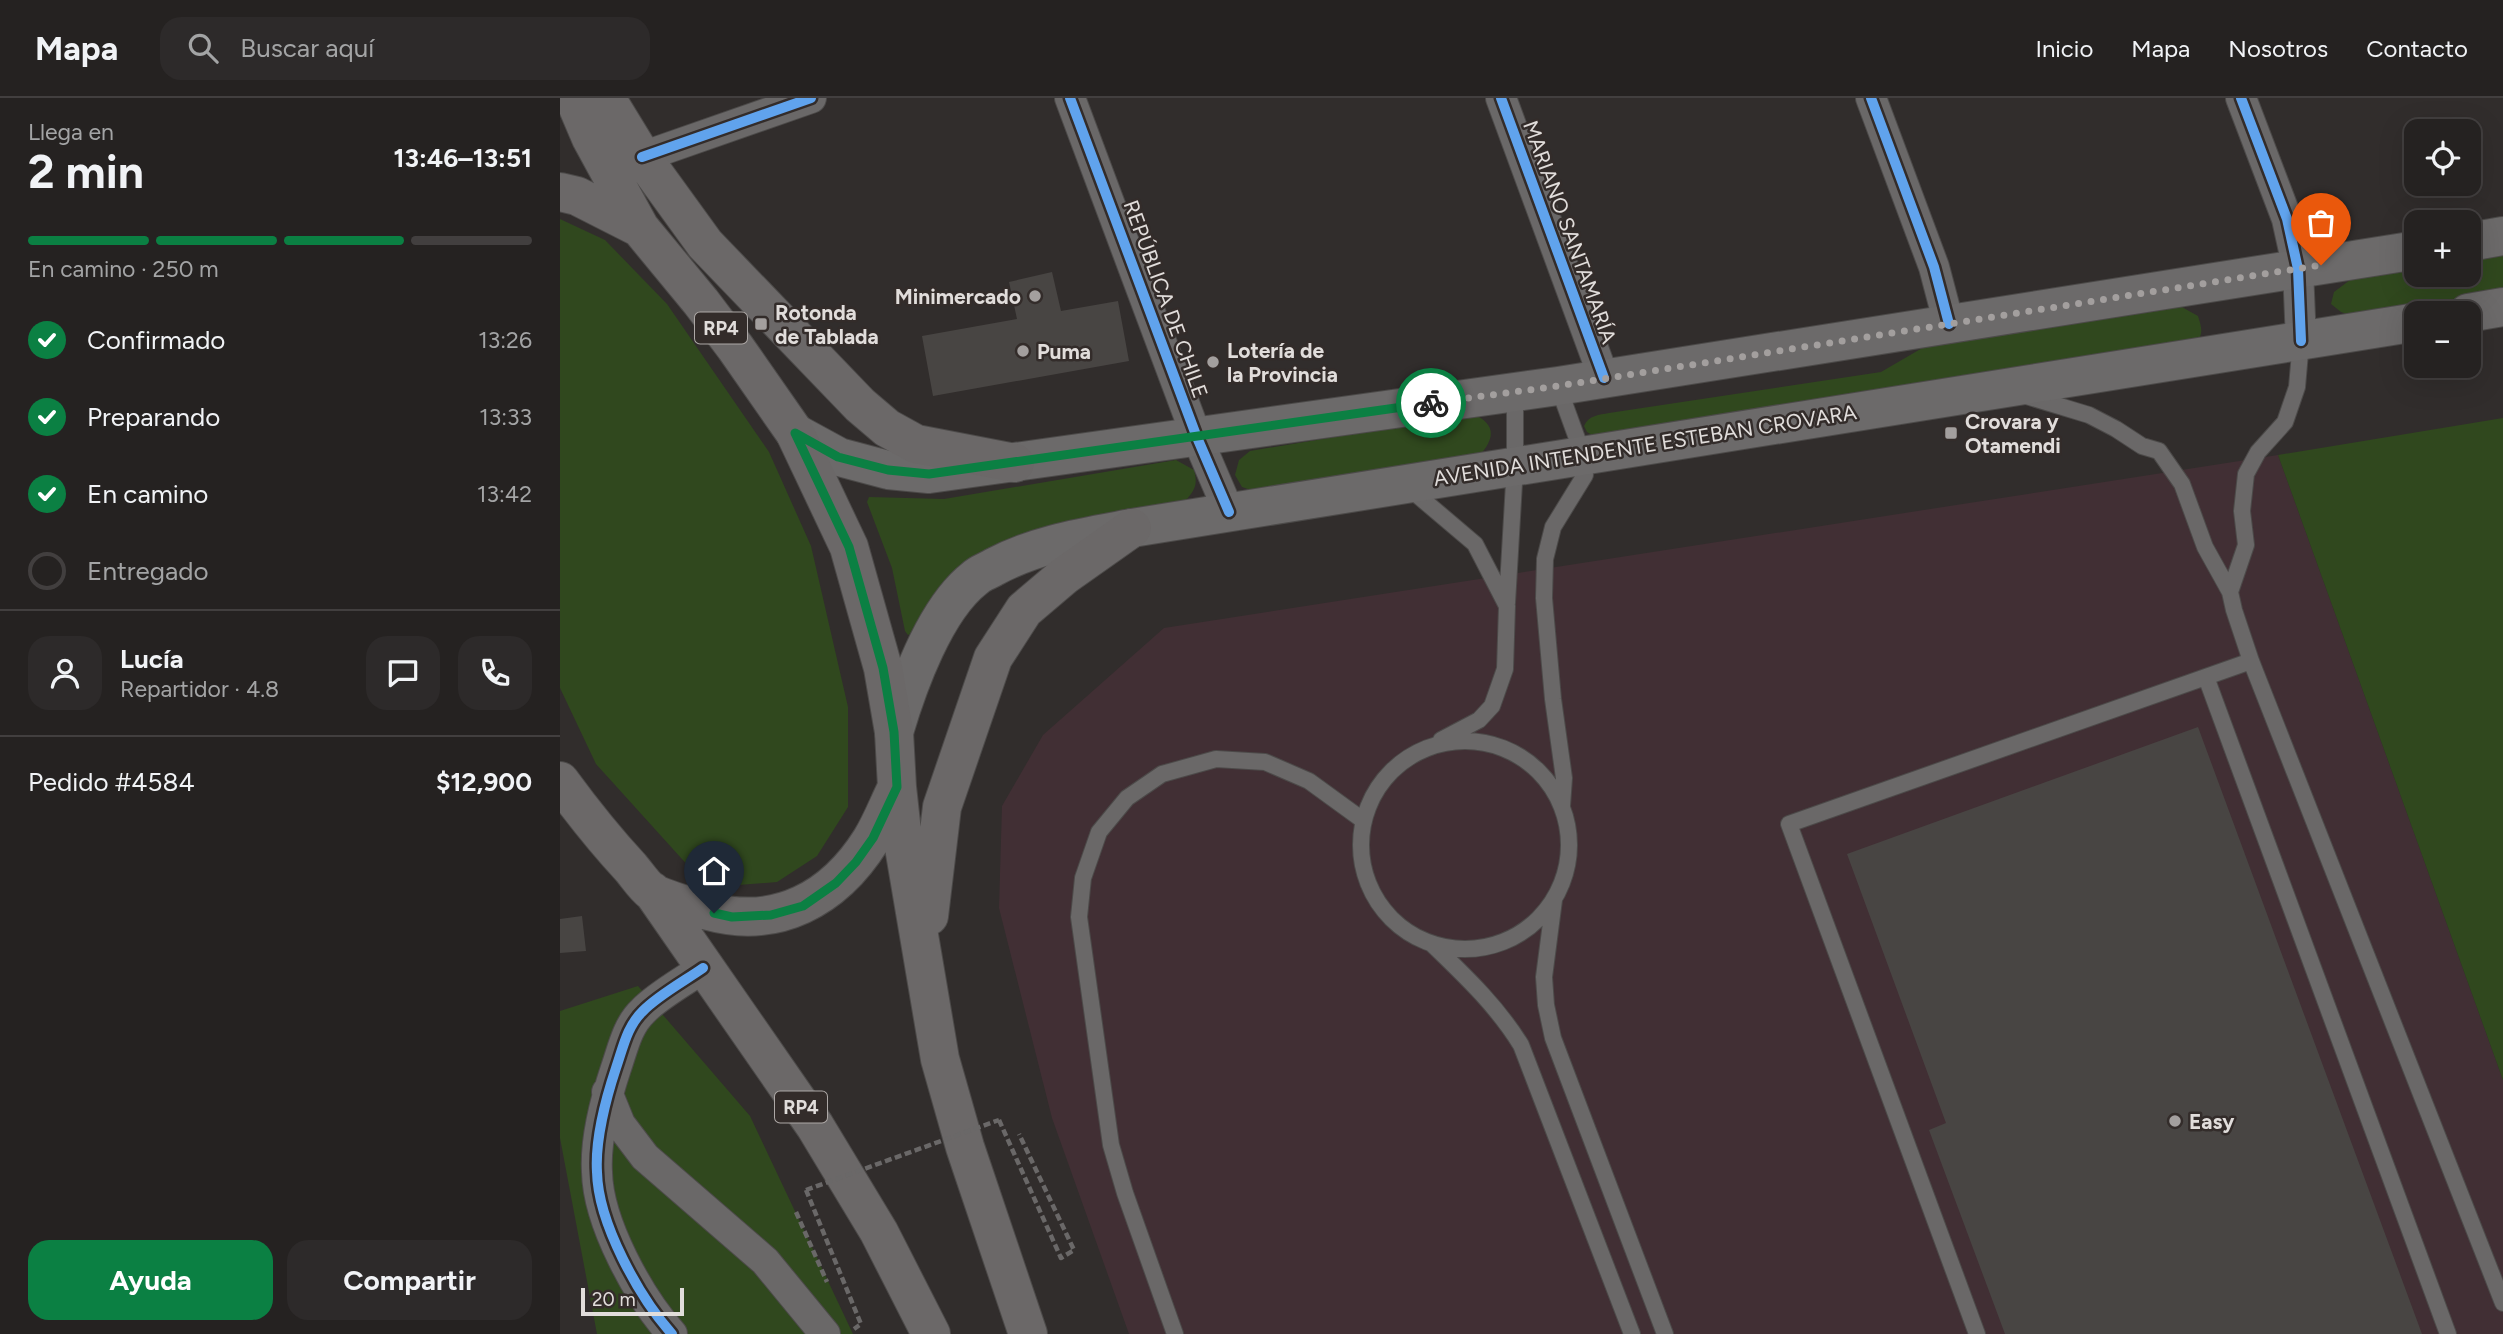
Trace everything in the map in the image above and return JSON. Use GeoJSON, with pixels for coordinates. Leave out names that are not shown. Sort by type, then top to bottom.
{"type":"FeatureCollection","features":[{"type":"Feature","properties":{"kind":"main road","name":"RP4"},"geometry":{"type":"LineString","coordinates":[[574,98],[591,138],[640,228],[735,347],[795,433],[849,547],[883,668],[894,732],[904,841],[940,1059],[969,1160],[1028,1334]]}},
{"type":"Feature","properties":{"kind":"main road"},"geometry":{"type":"LineString","coordinates":[[606,98],[642,156],[705,244],[860,405],[887,428],[916,444],[1015,463]]}},
{"type":"Feature","properties":{"kind":"main road"},"geometry":{"type":"LineString","coordinates":[[560,192],[577,196],[640,228]]}},
{"type":"Feature","properties":{"kind":"main road"},"geometry":{"type":"LineString","coordinates":[[2481,240],[2503,236]]}},
{"type":"Feature","properties":{"kind":"main road"},"geometry":{"type":"LineString","coordinates":[[795,433],[838,457],[888,470],[929,474],[1558,386],[2404,252]]}},
{"type":"Feature","properties":{"kind":"main road"},"geometry":{"type":"LineString","coordinates":[[2481,311],[2503,307]]}},
{"type":"Feature","properties":{"kind":"main road","name":"AVENIDA INTENDENTE ESTEBAN CROVARA"},"geometry":{"type":"LineString","coordinates":[[894,732],[904,697],[921,657],[948,608],[975,577],[1046,545],[1228,512],[2404,324]]}},
{"type":"Feature","properties":{"kind":"main road"},"geometry":{"type":"LineString","coordinates":[[923,960],[942,807],[993,658],[1024,610],[1064,576],[1132,528]]}},
{"type":"Feature","properties":{"kind":"main road","name":"RP4"},"geometry":{"type":"LineString","coordinates":[[560,781],[597,831],[652,891],[807,1115],[879,1232],[931,1334]]}},
{"type":"Feature","properties":{"kind":"main road"},"geometry":{"type":"LineString","coordinates":[[836,883],[856,862],[873,838],[897,787]]}},
{"type":"Feature","properties":{"kind":"main road"},"geometry":{"type":"LineString","coordinates":[[652,891],[697,908],[732,917],[771,915],[803,906],[904,841],[942,807]]}},
{"type":"Feature","properties":{"kind":"street"},"geometry":{"type":"LineString","coordinates":[[642,156],[811,98]]}},
{"type":"Feature","properties":{"kind":"street","name":"REPÚBLICA DE CHILE"},"geometry":{"type":"LineString","coordinates":[[1070,98],[1196,435],[1228,512]]}},
{"type":"Feature","properties":{"kind":"street","name":"MARIANO SANTAMARÍA"},"geometry":{"type":"LineString","coordinates":[[1501,98],[1604,379]]}},
{"type":"Feature","properties":{"kind":"street"},"geometry":{"type":"LineString","coordinates":[[1871,98],[1934,267],[1948,324]]}},
{"type":"Feature","properties":{"kind":"street"},"geometry":{"type":"LineString","coordinates":[[2241,98],[2287,219],[2298,269],[2301,341]]}},
{"type":"Feature","properties":{"kind":"street"},"geometry":{"type":"LineString","coordinates":[[672,1334],[656,1316],[634,1281],[603,1211],[596,1172],[607,1092],[630,1027],[643,1010],[703,968]]}},
{"type":"Feature","properties":{"kind":"street"},"geometry":{"type":"LineString","coordinates":[[607,1092],[620,1124],[645,1157],[765,1261],[837,1333]]}},
{"type":"Feature","properties":{"kind":"lane"},"geometry":{"type":"LineString","coordinates":[[2230,592],[2246,545],[2242,511],[2246,474],[2258,453],[2285,422],[2297,387],[2301,341]]}},
{"type":"Feature","properties":{"kind":"lane"},"geometry":{"type":"LineString","coordinates":[[1558,386],[1583,456],[1585,475],[1553,527],[1545,559],[1544,598],[1553,699],[1564,778],[1562,806]]}},
{"type":"Feature","properties":{"kind":"lane"},"geometry":{"type":"LineString","coordinates":[[2004,390],[2090,415],[2142,446],[2159,451],[2182,484],[2205,547],[2230,592],[2251,661],[2503,1304]]}},
{"type":"Feature","properties":{"kind":"lane"},"geometry":{"type":"LineString","coordinates":[[1515,392],[1515,466],[1505,669],[1492,706],[1479,720],[1400,763],[1377,789],[1364,821],[1361,852],[1368,881],[1382,909],[1405,929],[1432,944],[1485,995],[1509,1024],[1521,1045],[1632,1334]]}},
{"type":"Feature","properties":{"kind":"lane"},"geometry":{"type":"LineString","coordinates":[[1404,484],[1475,544],[1507,606]]}},
{"type":"Feature","properties":{"kind":"lane"},"geometry":{"type":"LineString","coordinates":[[1977,1334],[1789,824],[2251,661]]}},
{"type":"Feature","properties":{"kind":"lane"},"geometry":{"type":"LineString","coordinates":[[2206,677],[2448,1334]]}},
{"type":"Feature","properties":{"kind":"lane"},"geometry":{"type":"LineString","coordinates":[[1431,746],[1472,742],[1493,745],[1523,758],[1546,779],[1562,806],[1570,838],[1567,870],[1555,900],[1544,978],[1546,1005],[1553,1038],[1665,1334]]}},
{"type":"Feature","properties":{"kind":"lane"},"geometry":{"type":"LineString","coordinates":[[1175,1334],[1125,1193],[1111,1145],[1079,917],[1083,878],[1098,832],[1127,798],[1162,774],[1216,759],[1265,762],[1309,781],[1364,821]]}},
{"type":"Feature","properties":{"kind":"lane"},"geometry":{"type":"LineString","coordinates":[[1432,944],[1467,950],[1501,943],[1532,926],[1555,900]]}},
{"type":"Feature","properties":{"kind":"path"},"geometry":{"type":"LineString","coordinates":[[837,1333],[861,1324],[806,1190],[999,1119],[1061,1258],[1074,1250],[1019,1134]]}},
{"type":"Feature","properties":{"kind":"path"},"geometry":{"type":"LineString","coordinates":[[796,1212],[828,1284]]}},
{"type":"Feature","properties":{"kind":"shaded area"},"geometry":{"type":"Polygon","coordinates":[[[2278,455],[2503,1080],[2503,1334],[1129,1334],[1052,1118],[999,908],[1002,806],[1043,735],[1164,628],[2278,455]]]}},
{"type":"Feature","properties":{"kind":"green space"},"geometry":{"type":"Polygon","coordinates":[[[560,219],[605,240],[667,304],[769,452],[811,546],[848,707],[848,807],[817,856],[777,882],[738,885],[691,869],[596,764],[560,688],[560,219]]]}},
{"type":"Feature","properties":{"kind":"green space"},"geometry":{"type":"Polygon","coordinates":[[[2503,255],[2503,295],[2463,301],[2404,301],[2404,310],[2356,317],[2341,312],[2331,304],[2334,292],[2350,280],[2404,271],[2404,287],[2481,287],[2481,258],[2503,255]]]}},
{"type":"Feature","properties":{"kind":"green space"},"geometry":{"type":"Polygon","coordinates":[[[2180,306],[2198,316],[2201,332],[2197,342],[1592,435],[1584,426],[1591,418],[1602,414],[1881,372],[1924,347],[2180,306]]]}},
{"type":"Feature","properties":{"kind":"green space"},"geometry":{"type":"Polygon","coordinates":[[[1473,414],[1486,422],[1491,432],[1480,455],[1257,492],[1242,487],[1235,475],[1239,460],[1250,451],[1473,414]]]}},
{"type":"Feature","properties":{"kind":"green space"},"geometry":{"type":"Polygon","coordinates":[[[2503,418],[2503,1080],[2278,455],[2503,418]]]}},
{"type":"Feature","properties":{"kind":"green space"},"geometry":{"type":"Polygon","coordinates":[[[1176,460],[1194,470],[1195,486],[1186,500],[1108,515],[908,635],[905,631],[892,568],[867,502],[869,497],[944,499],[1176,460]]]}},
{"type":"Feature","properties":{"kind":"green space"},"geometry":{"type":"Polygon","coordinates":[[[638,986],[750,1116],[853,1334],[597,1334],[560,1138],[560,1011],[638,986]]]}},
{"type":"Feature","properties":{"kind":"building"},"geometry":{"type":"Polygon","coordinates":[[[1052,272],[1061,311],[1118,301],[1129,361],[933,396],[922,336],[1017,319],[1009,282],[1052,272]]]}},
{"type":"Feature","properties":{"kind":"building"},"geometry":{"type":"Polygon","coordinates":[[[2198,727],[2422,1334],[2005,1334],[1929,1130],[1946,1123],[1847,854],[2198,727]]]}},
{"type":"Feature","properties":{"kind":"building"},"geometry":{"type":"Polygon","coordinates":[[[582,916],[586,951],[560,953],[560,919],[582,916]]]}},
{"type":"Feature","properties":{"kind":"cycle path"},"geometry":{"type":"LineString","coordinates":[[642,157],[811,98]]}},
{"type":"Feature","properties":{"kind":"cycle path"},"geometry":{"type":"LineString","coordinates":[[1070,98],[1196,435],[1229,512]]}},
{"type":"Feature","properties":{"kind":"cycle path"},"geometry":{"type":"LineString","coordinates":[[1501,98],[1604,378]]}},
{"type":"Feature","properties":{"kind":"cycle path"},"geometry":{"type":"LineString","coordinates":[[1871,98],[1934,267],[1949,324]]}},
{"type":"Feature","properties":{"kind":"cycle path"},"geometry":{"type":"LineString","coordinates":[[2241,98],[2287,219],[2298,269],[2301,341]]}},
{"type":"Feature","properties":{"kind":"cycle path"},"geometry":{"type":"LineString","coordinates":[[672,1334],[634,1280],[612,1236],[599,1192],[598,1147],[609,1093],[623,1045],[633,1023],[656,1000],[703,968]]}},
{"type":"Feature","properties":{"kind":"way so far"},"geometry":{"type":"LineString","coordinates":[[1431,403],[1558,386],[2321,265]]}},
{"type":"Feature","properties":{"kind":"place","name":"Minimercado"},"geometry":{"type":"Point","coordinates":[1035,296]}},
{"type":"Feature","properties":{"kind":"place","name":"Rotonda de Tablada"},"geometry":{"type":"Point","coordinates":[761,324]}},
{"type":"Feature","properties":{"kind":"place","name":"Puma"},"geometry":{"type":"Point","coordinates":[1023,351]}},
{"type":"Feature","properties":{"kind":"place","name":"Lotería de la Provincia"},"geometry":{"type":"Point","coordinates":[1213,362]}},
{"type":"Feature","properties":{"kind":"place","name":"Crovara y Otamendi"},"geometry":{"type":"Point","coordinates":[1951,433]}},
{"type":"Feature","properties":{"kind":"place","name":"Easy"},"geometry":{"type":"Point","coordinates":[2175,1121]}},
{"type":"Feature","properties":{"kind":"route"},"geometry":{"type":"LineString","coordinates":[[714,913],[732,917],[771,915],[803,906],[836,883],[856,862],[873,838],[897,787],[894,732],[883,668],[849,547],[795,433],[838,457],[888,470],[929,474],[1431,403]]}}]}
